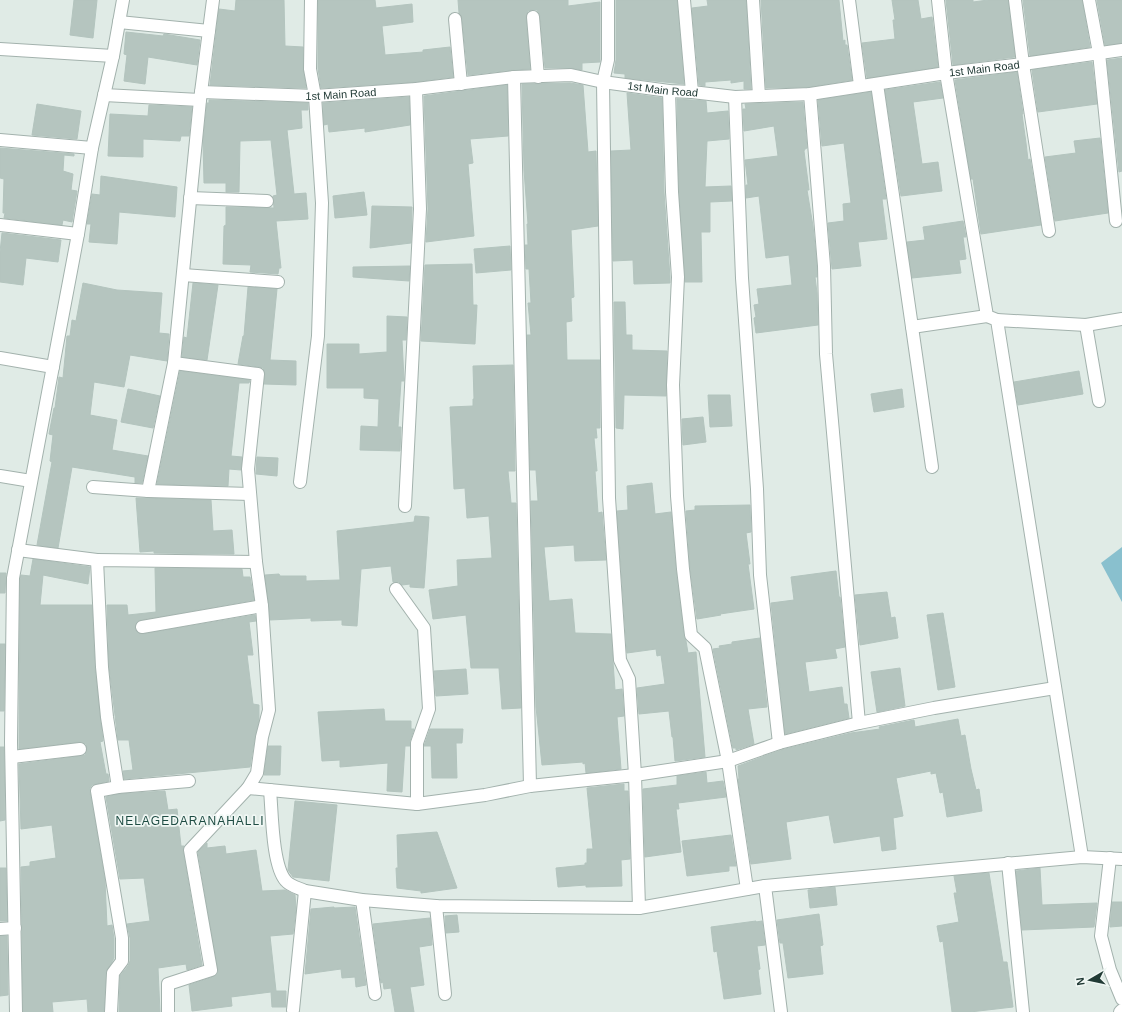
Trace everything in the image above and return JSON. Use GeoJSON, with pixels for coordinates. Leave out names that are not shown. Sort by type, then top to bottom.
{"type":"FeatureCollection","features":[{"type":"Feature","properties":{"kind":"street"},"geometry":{"type":"LineString","coordinates":[[16,1012],[12,757],[6,742],[13,578],[78,234],[92,148],[113,56],[123,0]]}},
{"type":"Feature","properties":{"kind":"street"},"geometry":{"type":"LineString","coordinates":[[148,491],[174,363],[190,198],[213,0]]}},
{"type":"Feature","properties":{"kind":"street"},"geometry":{"type":"LineString","coordinates":[[300,482],[318,336],[322,203],[315,96],[310,69],[311,0]]}},
{"type":"Feature","properties":{"kind":"street"},"geometry":{"type":"LineString","coordinates":[[608,0],[608,60],[603,82],[609,498],[620,660],[629,679],[635,775],[639,908]]}},
{"type":"Feature","properties":{"kind":"street"},"geometry":{"type":"LineString","coordinates":[[684,0],[692,92]]}},
{"type":"Feature","properties":{"kind":"street"},"geometry":{"type":"LineString","coordinates":[[753,0],[759,96]]}},
{"type":"Feature","properties":{"kind":"street"},"geometry":{"type":"LineString","coordinates":[[848,0],[860,85]]}},
{"type":"Feature","properties":{"kind":"street"},"geometry":{"type":"LineString","coordinates":[[938,0],[946,73],[992,318],[1055,688],[1082,857]]}},
{"type":"Feature","properties":{"kind":"street"},"geometry":{"type":"LineString","coordinates":[[1015,0],[1023,64],[1049,231]]}},
{"type":"Feature","properties":{"kind":"street"},"geometry":{"type":"LineString","coordinates":[[1089,0],[1099,52],[1116,220]]}},
{"type":"Feature","properties":{"kind":"street"},"geometry":{"type":"LineString","coordinates":[[532,17],[538,77]]}},
{"type":"Feature","properties":{"kind":"street"},"geometry":{"type":"LineString","coordinates":[[455,19],[461,84]]}},
{"type":"Feature","properties":{"kind":"street"},"geometry":{"type":"LineString","coordinates":[[119,22],[209,31]]}},
{"type":"Feature","properties":{"kind":"street"},"geometry":{"type":"LineString","coordinates":[[0,49],[113,56]]}},
{"type":"Feature","properties":{"kind":"street","name":"1st Main Road"},"geometry":{"type":"LineString","coordinates":[[104,95],[315,96],[416,89],[514,77],[571,75],[603,82],[669,91],[735,97],[810,94],[860,85],[877,84],[946,73],[1122,50]]}},
{"type":"Feature","properties":{"kind":"street"},"geometry":{"type":"LineString","coordinates":[[514,77],[530,786]]}},
{"type":"Feature","properties":{"kind":"street"},"geometry":{"type":"LineString","coordinates":[[877,84],[932,467]]}},
{"type":"Feature","properties":{"kind":"street"},"geometry":{"type":"LineString","coordinates":[[405,506],[420,209],[416,89]]}},
{"type":"Feature","properties":{"kind":"street"},"geometry":{"type":"LineString","coordinates":[[669,91],[672,192],[678,277],[673,385],[682,569],[691,635],[704,648],[728,761],[747,889]]}},
{"type":"Feature","properties":{"kind":"street"},"geometry":{"type":"LineString","coordinates":[[810,94],[824,266],[828,370],[859,723]]}},
{"type":"Feature","properties":{"kind":"street"},"geometry":{"type":"LineString","coordinates":[[735,97],[742,278],[757,489],[760,574],[779,743]]}},
{"type":"Feature","properties":{"kind":"street"},"geometry":{"type":"LineString","coordinates":[[0,140],[92,148]]}},
{"type":"Feature","properties":{"kind":"street"},"geometry":{"type":"LineString","coordinates":[[190,198],[267,200]]}},
{"type":"Feature","properties":{"kind":"street"},"geometry":{"type":"LineString","coordinates":[[0,225],[78,234]]}},
{"type":"Feature","properties":{"kind":"street"},"geometry":{"type":"LineString","coordinates":[[183,275],[278,282]]}},
{"type":"Feature","properties":{"kind":"street"},"geometry":{"type":"LineString","coordinates":[[912,327],[992,318],[1086,325],[1122,319]]}},
{"type":"Feature","properties":{"kind":"street"},"geometry":{"type":"LineString","coordinates":[[1086,325],[1099,400]]}},
{"type":"Feature","properties":{"kind":"street"},"geometry":{"type":"LineString","coordinates":[[0,358],[53,367]]}},
{"type":"Feature","properties":{"kind":"street"},"geometry":{"type":"LineString","coordinates":[[168,1012],[168,984],[211,970],[190,850],[248,788],[257,773],[262,737],[269,710],[262,606],[256,562],[248,469],[258,374],[174,363]]}},
{"type":"Feature","properties":{"kind":"street"},"geometry":{"type":"LineString","coordinates":[[0,476],[31,481]]}},
{"type":"Feature","properties":{"kind":"street"},"geometry":{"type":"LineString","coordinates":[[93,486],[148,491],[250,494]]}},
{"type":"Feature","properties":{"kind":"street"},"geometry":{"type":"LineString","coordinates":[[18,550],[97,560],[256,562]]}},
{"type":"Feature","properties":{"kind":"street"},"geometry":{"type":"LineString","coordinates":[[97,560],[102,667],[107,717],[118,787]]}},
{"type":"Feature","properties":{"kind":"street"},"geometry":{"type":"LineString","coordinates":[[396,589],[424,628],[429,709],[418,743],[416,804]]}},
{"type":"Feature","properties":{"kind":"street"},"geometry":{"type":"LineString","coordinates":[[142,627],[262,606]]}},
{"type":"Feature","properties":{"kind":"street"},"geometry":{"type":"LineString","coordinates":[[248,788],[416,804],[485,795],[530,786],[635,775],[728,761],[779,743],[859,723],[934,708],[1055,688]]}},
{"type":"Feature","properties":{"kind":"street"},"geometry":{"type":"LineString","coordinates":[[12,757],[80,749]]}},
{"type":"Feature","properties":{"kind":"street"},"geometry":{"type":"LineString","coordinates":[[111,1012],[113,973],[122,961],[122,938],[97,791],[118,787],[189,781]]}},
{"type":"Feature","properties":{"kind":"street"},"geometry":{"type":"LineString","coordinates":[[270,790],[277,862],[281,875],[287,883],[305,891],[362,900],[436,906],[639,908],[765,886],[1082,857],[1116,859],[1101,936],[1110,970],[1122,999]]}},
{"type":"Feature","properties":{"kind":"street"},"geometry":{"type":"LineString","coordinates":[[1008,863],[1023,1012]]}},
{"type":"Feature","properties":{"kind":"street"},"geometry":{"type":"LineString","coordinates":[[765,886],[781,1012]]}},
{"type":"Feature","properties":{"kind":"street"},"geometry":{"type":"LineString","coordinates":[[293,1010],[305,891]]}},
{"type":"Feature","properties":{"kind":"street"},"geometry":{"type":"LineString","coordinates":[[362,900],[375,994]]}},
{"type":"Feature","properties":{"kind":"street"},"geometry":{"type":"LineString","coordinates":[[436,906],[445,994]]}},
{"type":"Feature","properties":{"kind":"street"},"geometry":{"type":"LineString","coordinates":[[0,929],[15,928]]}},
{"type":"Feature","properties":{"kind":"water"},"geometry":{"type":"Polygon","coordinates":[[[1122,547],[1122,602],[1101,563],[1122,547]]]}},
{"type":"Feature","properties":{"kind":"building"},"geometry":{"type":"Polygon","coordinates":[[[74,0],[97,0],[93,38],[70,35],[74,0]]]}},
{"type":"Feature","properties":{"kind":"building"},"geometry":{"type":"Polygon","coordinates":[[[236,0],[284,0],[285,46],[303,47],[303,69],[306,88],[210,85],[219,9],[235,11],[236,0]]]}},
{"type":"Feature","properties":{"kind":"building"},"geometry":{"type":"Polygon","coordinates":[[[318,0],[375,0],[376,8],[412,4],[413,22],[382,26],[385,55],[423,52],[423,50],[450,47],[453,77],[415,82],[321,88],[318,68],[318,0]]]}},
{"type":"Feature","properties":{"kind":"building"},"geometry":{"type":"Polygon","coordinates":[[[458,0],[568,0],[568,6],[600,2],[600,62],[582,63],[582,70],[571,68],[545,68],[540,16],[537,10],[532,10],[528,11],[526,17],[530,69],[468,75],[462,18],[459,13],[458,0]]]}},
{"type":"Feature","properties":{"kind":"building"},"geometry":{"type":"Polygon","coordinates":[[[616,0],[677,0],[684,84],[625,78],[625,74],[614,73],[616,60],[616,0]]]}},
{"type":"Feature","properties":{"kind":"building"},"geometry":{"type":"Polygon","coordinates":[[[707,0],[746,0],[751,89],[744,89],[744,81],[731,83],[731,80],[705,82],[705,86],[699,85],[692,8],[708,6],[707,0]]]}},
{"type":"Feature","properties":{"kind":"building"},"geometry":{"type":"Polygon","coordinates":[[[761,0],[839,0],[843,41],[845,40],[845,45],[847,45],[852,80],[809,87],[766,88],[761,0]]]}},
{"type":"Feature","properties":{"kind":"building"},"geometry":{"type":"Polygon","coordinates":[[[892,0],[918,0],[921,19],[932,17],[938,67],[867,78],[862,43],[895,39],[893,20],[895,20],[892,0]]]}},
{"type":"Feature","properties":{"kind":"building"},"geometry":{"type":"Polygon","coordinates":[[[946,0],[973,0],[973,2],[1008,0],[1015,57],[953,65],[946,0]]]}},
{"type":"Feature","properties":{"kind":"building"},"geometry":{"type":"Polygon","coordinates":[[[1023,0],[1082,0],[1090,47],[1030,56],[1023,0]]]}},
{"type":"Feature","properties":{"kind":"building"},"geometry":{"type":"Polygon","coordinates":[[[1097,0],[1122,0],[1122,43],[1105,45],[1097,0]]]}},
{"type":"Feature","properties":{"kind":"building"},"geometry":{"type":"Polygon","coordinates":[[[126,32],[163,36],[164,34],[200,40],[197,65],[148,57],[145,84],[124,81],[127,55],[124,54],[126,32]]]}},
{"type":"Feature","properties":{"kind":"building"},"geometry":{"type":"Polygon","coordinates":[[[1122,58],[1122,171],[1119,172],[1107,60],[1122,58]]]}},
{"type":"Feature","properties":{"kind":"building"},"geometry":{"type":"Polygon","coordinates":[[[1092,62],[1097,104],[1038,112],[1032,70],[1092,62]]]}},
{"type":"Feature","properties":{"kind":"building"},"geometry":{"type":"Polygon","coordinates":[[[1017,72],[1028,160],[1030,159],[1041,225],[981,234],[973,179],[971,179],[955,80],[1017,72]]]}},
{"type":"Feature","properties":{"kind":"building"},"geometry":{"type":"Polygon","coordinates":[[[940,82],[943,98],[913,102],[922,164],[938,162],[942,191],[901,196],[885,90],[940,82]]]}},
{"type":"Feature","properties":{"kind":"building"},"geometry":{"type":"Polygon","coordinates":[[[570,83],[583,85],[588,152],[596,151],[598,226],[571,230],[574,297],[571,298],[572,321],[566,322],[567,360],[600,360],[600,428],[596,428],[597,438],[594,438],[597,471],[595,471],[598,513],[602,512],[606,560],[575,561],[574,545],[544,547],[549,601],[572,599],[575,633],[611,634],[615,690],[622,689],[624,716],[617,717],[621,769],[586,773],[585,763],[583,764],[583,762],[542,765],[536,707],[531,501],[538,501],[536,470],[530,470],[527,335],[531,335],[528,303],[531,303],[529,269],[526,269],[525,245],[528,245],[528,224],[524,170],[522,84],[570,83]]]}},
{"type":"Feature","properties":{"kind":"building"},"geometry":{"type":"Polygon","coordinates":[[[507,85],[508,136],[470,139],[473,163],[468,164],[474,236],[426,242],[428,209],[424,96],[507,85]]]}},
{"type":"Feature","properties":{"kind":"building"},"geometry":{"type":"Polygon","coordinates":[[[871,92],[886,199],[882,199],[887,239],[858,242],[861,266],[832,269],[828,223],[844,221],[843,204],[851,203],[844,143],[822,146],[818,100],[871,92]]]}},
{"type":"Feature","properties":{"kind":"building"},"geometry":{"type":"Polygon","coordinates":[[[627,93],[662,98],[664,192],[670,283],[634,284],[633,260],[613,261],[611,151],[631,150],[627,93]]]}},
{"type":"Feature","properties":{"kind":"building"},"geometry":{"type":"Polygon","coordinates":[[[409,97],[410,125],[365,132],[365,128],[329,132],[328,124],[324,125],[323,103],[409,97]]]}},
{"type":"Feature","properties":{"kind":"building"},"geometry":{"type":"Polygon","coordinates":[[[677,99],[706,101],[707,113],[728,111],[729,139],[707,141],[705,187],[731,186],[732,201],[710,202],[710,232],[701,232],[702,282],[685,282],[679,192],[677,99]]]}},
{"type":"Feature","properties":{"kind":"building"},"geometry":{"type":"Polygon","coordinates":[[[209,100],[308,103],[308,110],[301,110],[302,128],[287,130],[294,194],[306,193],[308,219],[276,221],[281,268],[279,268],[278,274],[250,272],[251,265],[223,264],[226,207],[274,208],[273,196],[277,195],[271,140],[240,141],[239,192],[226,192],[226,183],[204,183],[203,142],[207,103],[209,103],[209,100]]]}},
{"type":"Feature","properties":{"kind":"building"},"geometry":{"type":"Polygon","coordinates":[[[803,102],[807,148],[804,151],[809,190],[807,190],[813,226],[817,266],[817,277],[815,277],[818,325],[756,333],[754,305],[759,304],[757,289],[792,285],[789,255],[766,258],[759,196],[746,198],[746,185],[748,185],[745,160],[778,156],[774,126],[744,131],[743,109],[746,109],[745,104],[803,102]]]}},
{"type":"Feature","properties":{"kind":"building"},"geometry":{"type":"Polygon","coordinates":[[[37,104],[81,111],[77,139],[32,135],[37,104]]]}},
{"type":"Feature","properties":{"kind":"building"},"geometry":{"type":"Polygon","coordinates":[[[149,105],[192,107],[189,136],[181,136],[180,141],[143,139],[143,157],[108,156],[110,114],[148,116],[149,105]]]}},
{"type":"Feature","properties":{"kind":"building"},"geometry":{"type":"Polygon","coordinates":[[[1100,138],[1108,213],[1055,221],[1045,157],[1076,153],[1074,141],[1100,138]]]}},
{"type":"Feature","properties":{"kind":"building"},"geometry":{"type":"Polygon","coordinates":[[[0,148],[74,154],[74,156],[64,155],[63,171],[73,174],[71,190],[77,191],[72,222],[63,220],[62,225],[4,218],[4,179],[0,178],[0,148]]]}},
{"type":"Feature","properties":{"kind":"building"},"geometry":{"type":"Polygon","coordinates":[[[101,176],[177,187],[175,217],[119,212],[117,244],[89,242],[91,224],[87,224],[92,194],[100,195],[101,176]]]}},
{"type":"Feature","properties":{"kind":"building"},"geometry":{"type":"Polygon","coordinates":[[[364,192],[367,215],[335,218],[333,196],[364,192]]]}},
{"type":"Feature","properties":{"kind":"building"},"geometry":{"type":"Polygon","coordinates":[[[372,206],[412,207],[411,243],[370,248],[372,206]]]}},
{"type":"Feature","properties":{"kind":"building"},"geometry":{"type":"Polygon","coordinates":[[[963,221],[966,237],[963,237],[966,259],[959,260],[961,273],[912,278],[907,242],[925,240],[923,227],[963,221]]]}},
{"type":"Feature","properties":{"kind":"building"},"geometry":{"type":"Polygon","coordinates":[[[2,233],[61,240],[58,262],[26,258],[23,285],[0,282],[0,252],[2,233]]]}},
{"type":"Feature","properties":{"kind":"building"},"geometry":{"type":"Polygon","coordinates":[[[510,246],[511,270],[476,273],[474,249],[510,246]]]}},
{"type":"Feature","properties":{"kind":"building"},"geometry":{"type":"Polygon","coordinates":[[[472,264],[473,305],[477,305],[475,344],[421,341],[425,265],[472,264]]]}},
{"type":"Feature","properties":{"kind":"building"},"geometry":{"type":"Polygon","coordinates":[[[410,266],[409,281],[353,277],[353,267],[410,266]]]}},
{"type":"Feature","properties":{"kind":"building"},"geometry":{"type":"Polygon","coordinates":[[[83,283],[117,290],[162,293],[159,333],[169,334],[167,361],[130,355],[124,387],[94,382],[90,415],[117,420],[112,450],[148,456],[142,483],[135,483],[135,477],[72,467],[58,548],[37,545],[52,462],[50,461],[53,435],[49,434],[55,408],[59,377],[63,378],[67,336],[70,336],[72,320],[76,321],[83,283]]]}},
{"type":"Feature","properties":{"kind":"building"},"geometry":{"type":"Polygon","coordinates":[[[193,283],[218,285],[207,360],[182,357],[184,337],[187,338],[193,283]]]}},
{"type":"Feature","properties":{"kind":"building"},"geometry":{"type":"Polygon","coordinates":[[[248,287],[277,289],[270,360],[296,361],[296,385],[264,384],[265,374],[263,368],[238,364],[244,336],[248,287]]]}},
{"type":"Feature","properties":{"kind":"building"},"geometry":{"type":"Polygon","coordinates":[[[614,302],[625,302],[626,335],[632,335],[632,350],[667,351],[666,396],[624,395],[623,429],[616,428],[614,302]]]}},
{"type":"Feature","properties":{"kind":"building"},"geometry":{"type":"Polygon","coordinates":[[[387,316],[407,317],[406,340],[402,340],[404,381],[401,381],[398,427],[401,427],[400,451],[360,450],[361,426],[378,427],[379,399],[364,398],[364,388],[327,388],[327,344],[359,344],[359,354],[387,352],[387,316]]]}},
{"type":"Feature","properties":{"kind":"building"},"geometry":{"type":"Polygon","coordinates":[[[513,365],[515,471],[508,471],[511,503],[516,503],[521,708],[502,709],[499,668],[471,668],[466,615],[433,619],[429,590],[458,586],[457,560],[492,558],[489,516],[467,518],[465,488],[454,489],[450,407],[473,406],[473,366],[513,365]]]}},
{"type":"Feature","properties":{"kind":"building"},"geometry":{"type":"Polygon","coordinates":[[[180,371],[250,380],[249,383],[239,383],[231,456],[242,457],[241,470],[229,469],[228,486],[157,484],[180,371]]]}},
{"type":"Feature","properties":{"kind":"building"},"geometry":{"type":"Polygon","coordinates":[[[1079,371],[1083,394],[1018,405],[1014,382],[1079,371]]]}},
{"type":"Feature","properties":{"kind":"building"},"geometry":{"type":"Polygon","coordinates":[[[128,389],[160,396],[153,428],[121,422],[128,389]]]}},
{"type":"Feature","properties":{"kind":"building"},"geometry":{"type":"Polygon","coordinates":[[[902,389],[904,407],[874,412],[871,394],[902,389]]]}},
{"type":"Feature","properties":{"kind":"building"},"geometry":{"type":"Polygon","coordinates":[[[708,395],[730,395],[732,426],[710,427],[708,395]]]}},
{"type":"Feature","properties":{"kind":"building"},"geometry":{"type":"Polygon","coordinates":[[[703,417],[706,442],[683,445],[682,419],[703,417]]]}},
{"type":"Feature","properties":{"kind":"building"},"geometry":{"type":"Polygon","coordinates":[[[257,457],[278,458],[277,476],[256,474],[257,457]]]}},
{"type":"Feature","properties":{"kind":"building"},"geometry":{"type":"Polygon","coordinates":[[[652,483],[655,514],[671,512],[684,636],[688,653],[696,652],[705,757],[675,761],[669,711],[639,714],[637,688],[665,684],[661,655],[657,656],[656,649],[627,653],[617,511],[628,510],[627,486],[652,483]]]}},
{"type":"Feature","properties":{"kind":"building"},"geometry":{"type":"Polygon","coordinates":[[[136,498],[211,500],[213,531],[232,530],[234,554],[154,553],[154,551],[140,552],[136,498]]]}},
{"type":"Feature","properties":{"kind":"building"},"geometry":{"type":"Polygon","coordinates":[[[750,505],[751,532],[746,533],[750,564],[748,564],[754,609],[697,619],[690,568],[686,511],[695,510],[695,506],[750,505]]]}},
{"type":"Feature","properties":{"kind":"building"},"geometry":{"type":"Polygon","coordinates":[[[415,516],[429,517],[424,588],[410,587],[410,584],[402,585],[399,582],[393,582],[391,566],[361,569],[357,626],[342,625],[342,620],[311,621],[311,618],[270,620],[265,575],[279,574],[280,576],[306,576],[306,581],[340,580],[337,531],[414,522],[415,516]]]}},
{"type":"Feature","properties":{"kind":"building"},"geometry":{"type":"Polygon","coordinates":[[[33,559],[90,567],[88,584],[43,575],[40,605],[92,605],[95,668],[103,741],[100,742],[106,774],[108,774],[109,781],[92,785],[90,792],[105,881],[107,926],[112,925],[114,939],[114,958],[106,973],[104,1012],[88,1012],[87,999],[52,1002],[53,1012],[23,1012],[21,867],[30,866],[30,862],[56,858],[52,825],[21,829],[19,764],[81,756],[85,755],[87,749],[86,744],[79,742],[19,749],[20,579],[21,575],[30,576],[33,559]]]}},
{"type":"Feature","properties":{"kind":"building"},"geometry":{"type":"Polygon","coordinates":[[[155,568],[242,569],[243,577],[250,577],[254,600],[141,620],[137,622],[135,628],[137,632],[143,634],[255,615],[256,621],[249,622],[253,655],[247,655],[253,704],[259,705],[259,720],[250,767],[124,779],[123,771],[133,770],[129,740],[118,740],[109,666],[107,605],[127,605],[128,615],[156,612],[155,568]]]}},
{"type":"Feature","properties":{"kind":"building"},"geometry":{"type":"Polygon","coordinates":[[[836,571],[845,647],[835,649],[837,658],[805,662],[809,692],[842,687],[844,704],[847,704],[849,718],[785,734],[771,603],[794,600],[791,577],[836,571]]]}},
{"type":"Feature","properties":{"kind":"building"},"geometry":{"type":"Polygon","coordinates":[[[0,573],[6,573],[5,593],[0,593],[0,573]]]}},
{"type":"Feature","properties":{"kind":"building"},"geometry":{"type":"Polygon","coordinates":[[[887,592],[891,618],[895,617],[898,638],[860,645],[855,595],[887,592]]]}},
{"type":"Feature","properties":{"kind":"building"},"geometry":{"type":"Polygon","coordinates":[[[943,613],[955,687],[938,690],[927,615],[943,613]]]}},
{"type":"Feature","properties":{"kind":"building"},"geometry":{"type":"Polygon","coordinates":[[[760,638],[767,707],[748,709],[754,744],[736,750],[736,748],[733,748],[713,649],[720,648],[719,646],[732,644],[732,642],[760,638]]]}},
{"type":"Feature","properties":{"kind":"building"},"geometry":{"type":"Polygon","coordinates":[[[0,644],[5,644],[4,711],[0,711],[0,644]]]}},
{"type":"Feature","properties":{"kind":"building"},"geometry":{"type":"Polygon","coordinates":[[[900,668],[905,706],[877,712],[871,672],[900,668]]]}},
{"type":"Feature","properties":{"kind":"building"},"geometry":{"type":"Polygon","coordinates":[[[466,669],[468,694],[436,696],[434,671],[466,669]]]}},
{"type":"Feature","properties":{"kind":"building"},"geometry":{"type":"Polygon","coordinates":[[[384,709],[385,721],[411,721],[411,729],[414,729],[410,746],[405,746],[402,792],[387,791],[388,763],[340,767],[340,760],[322,761],[318,712],[384,709]]]}},
{"type":"Feature","properties":{"kind":"building"},"geometry":{"type":"Polygon","coordinates":[[[958,719],[961,736],[965,735],[976,790],[979,789],[982,811],[947,817],[943,792],[940,793],[936,773],[931,774],[931,771],[896,778],[903,816],[893,818],[896,849],[882,851],[880,836],[834,843],[829,815],[786,822],[791,859],[751,864],[738,779],[738,766],[781,750],[851,733],[880,729],[879,727],[914,720],[915,727],[958,719]]]}},
{"type":"Feature","properties":{"kind":"building"},"geometry":{"type":"Polygon","coordinates":[[[430,729],[463,729],[462,743],[456,743],[457,778],[432,778],[431,746],[424,746],[430,729]]]}},
{"type":"Feature","properties":{"kind":"building"},"geometry":{"type":"Polygon","coordinates":[[[268,746],[281,746],[280,775],[264,775],[268,746]]]}},
{"type":"Feature","properties":{"kind":"building"},"geometry":{"type":"Polygon","coordinates":[[[0,747],[4,747],[5,820],[0,821],[0,747]]]}},
{"type":"Feature","properties":{"kind":"building"},"geometry":{"type":"Polygon","coordinates":[[[706,772],[707,783],[723,781],[726,797],[678,803],[679,809],[676,809],[681,852],[645,857],[643,789],[677,785],[677,776],[706,772]]]}},
{"type":"Feature","properties":{"kind":"building"},"geometry":{"type":"Polygon","coordinates":[[[624,784],[624,791],[628,791],[630,859],[621,860],[622,886],[586,887],[586,885],[558,887],[556,868],[585,865],[585,863],[587,863],[587,849],[593,849],[587,788],[624,784]]]}},
{"type":"Feature","properties":{"kind":"building"},"geometry":{"type":"Polygon","coordinates":[[[165,791],[168,810],[177,809],[181,846],[184,846],[183,851],[202,965],[187,970],[186,964],[158,968],[160,1012],[119,1012],[120,976],[130,961],[130,938],[127,924],[150,921],[144,878],[120,879],[106,797],[119,794],[165,791]]]}},
{"type":"Feature","properties":{"kind":"building"},"geometry":{"type":"Polygon","coordinates":[[[295,801],[337,805],[329,881],[293,877],[288,870],[295,801]]]}},
{"type":"Feature","properties":{"kind":"building"},"geometry":{"type":"Polygon","coordinates":[[[437,832],[457,888],[421,893],[421,891],[397,888],[397,835],[437,832]]]}},
{"type":"Feature","properties":{"kind":"building"},"geometry":{"type":"Polygon","coordinates":[[[731,835],[736,866],[729,866],[729,871],[687,876],[682,841],[731,835]]]}},
{"type":"Feature","properties":{"kind":"building"},"geometry":{"type":"Polygon","coordinates":[[[207,843],[207,848],[225,846],[226,854],[256,850],[262,891],[285,890],[295,895],[296,908],[293,934],[270,936],[276,991],[286,991],[286,1007],[272,1007],[271,992],[231,997],[232,1006],[192,1011],[189,985],[213,977],[218,972],[198,852],[207,843]]]}},
{"type":"Feature","properties":{"kind":"building"},"geometry":{"type":"Polygon","coordinates":[[[0,868],[6,868],[7,921],[0,921],[0,868]]]}},
{"type":"Feature","properties":{"kind":"building"},"geometry":{"type":"Polygon","coordinates":[[[1040,868],[1042,905],[1097,903],[1094,927],[1022,930],[1016,871],[1040,868]]]}},
{"type":"Feature","properties":{"kind":"building"},"geometry":{"type":"Polygon","coordinates":[[[989,873],[1003,962],[1007,962],[1013,1007],[970,1012],[952,1012],[943,941],[940,942],[937,926],[959,922],[954,893],[957,893],[954,876],[989,873]]]}},
{"type":"Feature","properties":{"kind":"building"},"geometry":{"type":"Polygon","coordinates":[[[835,887],[837,905],[810,908],[808,890],[835,887]]]}},
{"type":"Feature","properties":{"kind":"building"},"geometry":{"type":"Polygon","coordinates":[[[1112,902],[1122,902],[1122,926],[1110,927],[1112,902]]]}},
{"type":"Feature","properties":{"kind":"building"},"geometry":{"type":"Polygon","coordinates":[[[355,907],[366,985],[356,987],[355,977],[342,978],[341,969],[305,974],[311,909],[355,907]]]}},
{"type":"Feature","properties":{"kind":"building"},"geometry":{"type":"Polygon","coordinates":[[[819,914],[823,945],[820,946],[823,974],[788,978],[783,943],[780,943],[777,920],[819,914]]]}},
{"type":"Feature","properties":{"kind":"building"},"geometry":{"type":"Polygon","coordinates":[[[457,915],[459,932],[446,933],[445,916],[457,915]]]}},
{"type":"Feature","properties":{"kind":"building"},"geometry":{"type":"Polygon","coordinates":[[[430,918],[432,945],[419,947],[424,985],[410,987],[414,1012],[395,1012],[391,988],[384,989],[383,982],[381,983],[373,924],[430,918]]]}},
{"type":"Feature","properties":{"kind":"building"},"geometry":{"type":"Polygon","coordinates":[[[762,921],[765,945],[757,946],[761,994],[724,999],[717,951],[714,952],[711,927],[762,921]]]}},
{"type":"Feature","properties":{"kind":"building"},"geometry":{"type":"Polygon","coordinates":[[[0,936],[7,936],[8,995],[0,996],[0,936]]]}},
{"type":"Feature","properties":{"kind":"district","name":"NELAGEDARANAHALLI"},"geometry":{"type":"Point","coordinates":[190,821]}}]}
